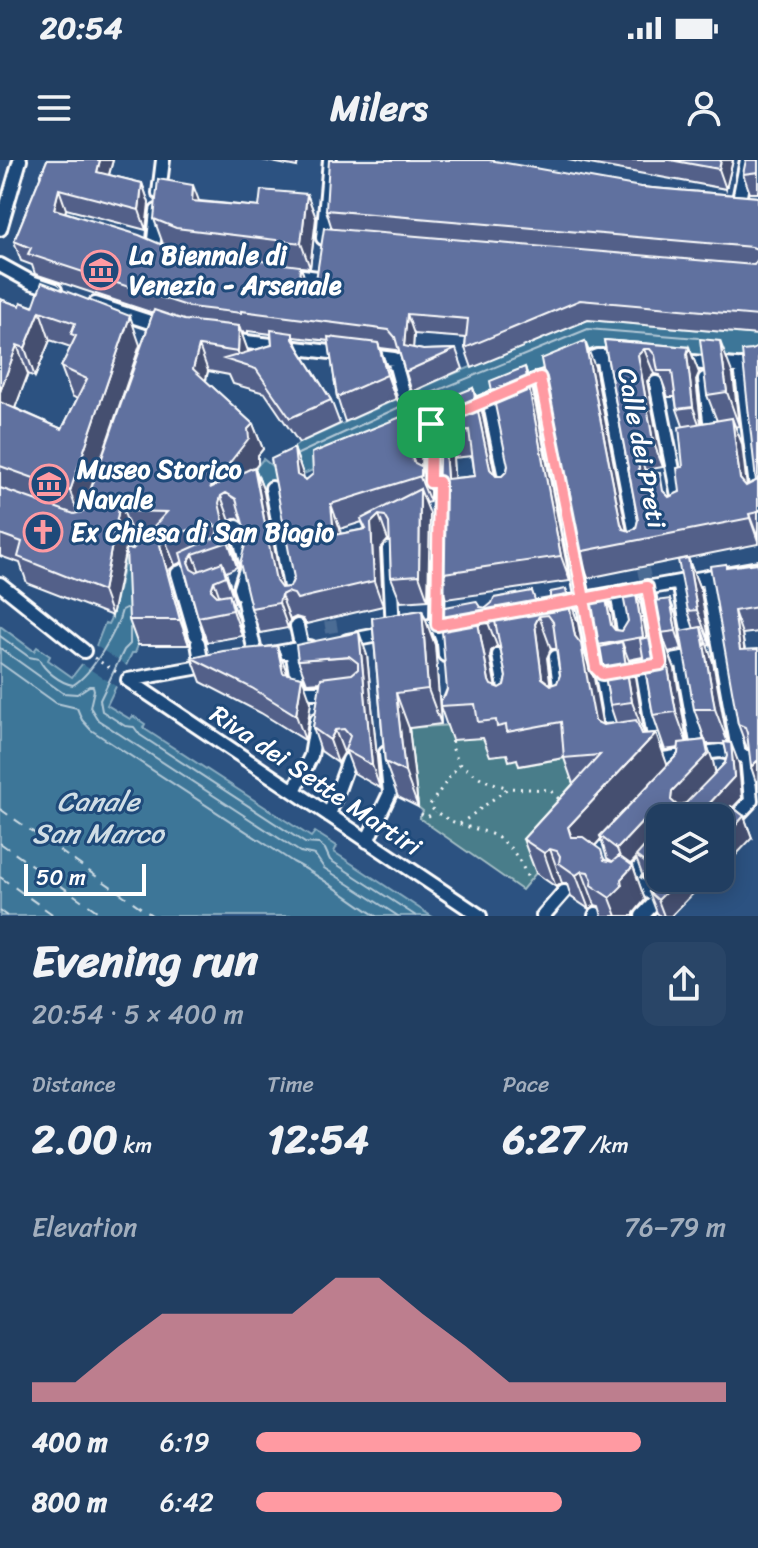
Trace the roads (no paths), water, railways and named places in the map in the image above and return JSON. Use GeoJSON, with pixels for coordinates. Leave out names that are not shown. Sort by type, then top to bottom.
{"type":"FeatureCollection","features":[{"type":"Feature","properties":{"kind":"street"},"geometry":{"type":"LineString","coordinates":[[0,229],[20,160]]}},
{"type":"Feature","properties":{"kind":"street"},"geometry":{"type":"LineString","coordinates":[[163,160],[153,250],[168,255]]}},
{"type":"Feature","properties":{"kind":"street"},"geometry":{"type":"LineString","coordinates":[[319,264],[330,160]]}},
{"type":"Feature","properties":{"kind":"street"},"geometry":{"type":"LineString","coordinates":[[737,204],[747,160]]}},
{"type":"Feature","properties":{"kind":"street"},"geometry":{"type":"LineString","coordinates":[[273,272],[319,264],[338,239]]}},
{"type":"Feature","properties":{"kind":"street"},"geometry":{"type":"LineString","coordinates":[[0,265],[31,282],[73,296]]}},
{"type":"Feature","properties":{"kind":"street"},"geometry":{"type":"LineString","coordinates":[[87,301],[155,331],[182,332]]}},
{"type":"Feature","properties":{"kind":"street"},"geometry":{"type":"LineString","coordinates":[[224,339],[394,359],[404,396]]}},
{"type":"Feature","properties":{"kind":"street"},"geometry":{"type":"LineString","coordinates":[[387,442],[597,356],[639,358]]}},
{"type":"Feature","properties":{"kind":"street","name":"Calle dei Preti"},"geometry":{"type":"LineString","coordinates":[[602,356],[639,548]]}},
{"type":"Feature","properties":{"kind":"street"},"geometry":{"type":"LineString","coordinates":[[664,360],[704,370],[741,366],[758,368]]}},
{"type":"Feature","properties":{"kind":"street"},"geometry":{"type":"LineString","coordinates":[[730,437],[741,366]]}},
{"type":"Feature","properties":{"kind":"street"},"geometry":{"type":"LineString","coordinates":[[704,370],[758,503]]}},
{"type":"Feature","properties":{"kind":"street"},"geometry":{"type":"LineString","coordinates":[[540,378],[596,668],[602,674],[615,750]]}},
{"type":"Feature","properties":{"kind":"street"},"geometry":{"type":"LineString","coordinates":[[656,383],[681,514]]}},
{"type":"Feature","properties":{"kind":"street"},"geometry":{"type":"LineString","coordinates":[[490,402],[508,492]]}},
{"type":"Feature","properties":{"kind":"street"},"geometry":{"type":"LineString","coordinates":[[431,424],[430,482],[439,482],[439,513]]}},
{"type":"Feature","properties":{"kind":"street"},"geometry":{"type":"LineString","coordinates":[[698,443],[730,437]]}},
{"type":"Feature","properties":{"kind":"street"},"geometry":{"type":"LineString","coordinates":[[669,447],[683,445]]}},
{"type":"Feature","properties":{"kind":"street"},"geometry":{"type":"LineString","coordinates":[[272,488],[294,605]]}},
{"type":"Feature","properties":{"kind":"street"},"geometry":{"type":"LineString","coordinates":[[237,527],[247,566],[240,588],[244,602],[242,659]]}},
{"type":"Feature","properties":{"kind":"street"},"geometry":{"type":"LineString","coordinates":[[439,545],[437,625],[444,643],[447,670]]}},
{"type":"Feature","properties":{"kind":"street"},"geometry":{"type":"LineString","coordinates":[[389,549],[393,632]]}},
{"type":"Feature","properties":{"kind":"street"},"geometry":{"type":"LineString","coordinates":[[205,561],[178,573],[202,666],[466,619]]}},
{"type":"Feature","properties":{"kind":"street"},"geometry":{"type":"LineString","coordinates":[[537,607],[551,610],[584,599],[758,568]]}},
{"type":"Feature","properties":{"kind":"street"},"geometry":{"type":"LineString","coordinates":[[707,577],[739,755]]}},
{"type":"Feature","properties":{"kind":"street"},"geometry":{"type":"LineString","coordinates":[[679,582],[699,754]]}},
{"type":"Feature","properties":{"kind":"street"},"geometry":{"type":"LineString","coordinates":[[0,584],[84,651]]}},
{"type":"Feature","properties":{"kind":"street"},"geometry":{"type":"LineString","coordinates":[[647,587],[661,664]]}},
{"type":"Feature","properties":{"kind":"street"},"geometry":{"type":"LineString","coordinates":[[617,593],[626,641]]}},
{"type":"Feature","properties":{"kind":"street"},"geometry":{"type":"LineString","coordinates":[[229,613],[244,602]]}},
{"type":"Feature","properties":{"kind":"street"},"geometry":{"type":"LineString","coordinates":[[297,626],[299,692],[343,690]]}},
{"type":"Feature","properties":{"kind":"street"},"geometry":{"type":"LineString","coordinates":[[373,636],[376,653]]}},
{"type":"Feature","properties":{"kind":"street"},"geometry":{"type":"LineString","coordinates":[[602,674],[623,667],[661,664],[722,651]]}},
{"type":"Feature","properties":{"kind":"street"},"geometry":{"type":"LineString","coordinates":[[556,657],[563,710]]}},
{"type":"Feature","properties":{"kind":"street"},"geometry":{"type":"LineString","coordinates":[[497,660],[510,713]]}},
{"type":"Feature","properties":{"kind":"street","name":"Riva dei Sette Martiri"},"geometry":{"type":"LineString","coordinates":[[202,666],[128,680],[480,916]]}},
{"type":"Feature","properties":{"kind":"street"},"geometry":{"type":"LineString","coordinates":[[642,667],[648,745],[658,760],[678,763],[699,754],[720,751],[747,757],[751,801],[734,819]]}},
{"type":"Feature","properties":{"kind":"street"},"geometry":{"type":"LineString","coordinates":[[294,791],[311,756],[322,693]]}},
{"type":"Feature","properties":{"kind":"street"},"geometry":{"type":"LineString","coordinates":[[367,841],[390,793],[385,736]]}},
{"type":"Feature","properties":{"kind":"street"},"geometry":{"type":"LineString","coordinates":[[720,751],[725,772]]}},
{"type":"Feature","properties":{"kind":"street"},"geometry":{"type":"LineString","coordinates":[[329,815],[349,760]]}},
{"type":"Feature","properties":{"kind":"street"},"geometry":{"type":"LineString","coordinates":[[646,859],[623,880],[646,892]]}},
{"type":"Feature","properties":{"kind":"street"},"geometry":{"type":"LineString","coordinates":[[543,916],[564,892]]}},
{"type":"Feature","properties":{"kind":"street"},"geometry":{"type":"LineString","coordinates":[[646,892],[658,898]]}},
{"type":"Feature","properties":{"kind":"street"},"geometry":{"type":"LineString","coordinates":[[642,916],[664,892]]}},
{"type":"Feature","properties":{"kind":"water","name":"Canale San Marco"},"geometry":{"type":"Polygon","coordinates":[[[588,320],[758,335],[758,363],[591,351],[255,496],[192,535],[138,619],[138,645],[107,705],[130,719],[133,716],[145,724],[143,728],[311,837],[315,832],[337,846],[334,852],[431,916],[0,916],[0,626],[34,651],[37,647],[50,656],[48,660],[72,677],[96,646],[105,623],[108,624],[112,616],[128,548],[154,537],[239,488],[263,459],[272,466],[299,443],[446,377],[588,320]]]}},
{"type":"Feature","properties":{"kind":"tunnel"},"geometry":{"type":"LineString","coordinates":[[639,551],[647,587]]}},
{"type":"Feature","properties":{"kind":"tunnel"},"geometry":{"type":"LineString","coordinates":[[327,603],[334,643]]}},
{"type":"Feature","properties":{"kind":"place","name":"La Biennale di Venezia - Arsenale"},"geometry":{"type":"Point","coordinates":[101,270]}},
{"type":"Feature","properties":{"kind":"place","name":"Museo Storico Navale"},"geometry":{"type":"Point","coordinates":[49,484]}},
{"type":"Feature","properties":{"kind":"place","name":"Ex Chiesa di San Biagio"},"geometry":{"type":"Point","coordinates":[43,532]}}]}
